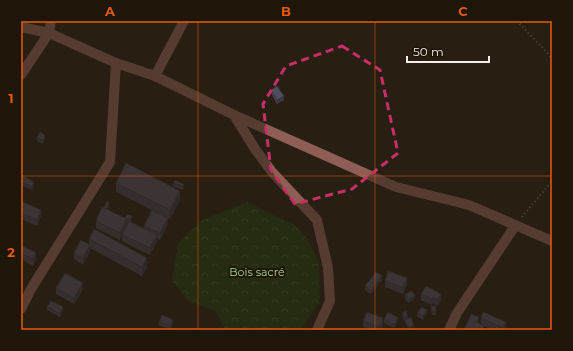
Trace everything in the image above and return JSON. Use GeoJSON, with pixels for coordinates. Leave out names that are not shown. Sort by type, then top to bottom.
{"type":"FeatureCollection","features":[{"type":"Feature","properties":{"kind":"street"},"geometry":{"type":"LineString","coordinates":[[21,75],[49,33],[51,21]]}},
{"type":"Feature","properties":{"kind":"street"},"geometry":{"type":"LineString","coordinates":[[155,76],[184,21]]}},
{"type":"Feature","properties":{"kind":"street"},"geometry":{"type":"LineString","coordinates":[[21,27],[49,33],[116,63],[155,76],[234,114],[396,187],[469,205],[514,226],[552,241]]}},
{"type":"Feature","properties":{"kind":"street"},"geometry":{"type":"LineString","coordinates":[[21,309],[31,289],[110,162],[116,63]]}},
{"type":"Feature","properties":{"kind":"street"},"geometry":{"type":"LineString","coordinates":[[234,114],[255,149],[272,172],[317,220],[328,268],[330,301],[317,330]]}},
{"type":"Feature","properties":{"kind":"street"},"geometry":{"type":"LineString","coordinates":[[449,330],[457,313],[514,226]]}},
{"type":"Feature","properties":{"kind":"path"},"geometry":{"type":"LineString","coordinates":[[517,21],[552,58]]}},
{"type":"Feature","properties":{"kind":"path"},"geometry":{"type":"LineString","coordinates":[[514,226],[552,181]]}},
{"type":"Feature","properties":{"kind":"highlighted area"},"geometry":{"type":"Polygon","coordinates":[[[342,46],[380,70],[398,153],[352,189],[295,204],[271,170],[263,104],[286,66],[342,46]]]}},
{"type":"Feature","properties":{"kind":"green space","name":"Bois sacré"},"geometry":{"type":"Polygon","coordinates":[[[247,202],[296,226],[308,240],[319,262],[320,302],[300,330],[226,330],[215,311],[188,301],[172,281],[178,244],[202,220],[247,202]]]}},
{"type":"Feature","properties":{"kind":"building"},"geometry":{"type":"Polygon","coordinates":[[[277,86],[284,96],[277,100],[271,90],[277,86]]]}},
{"type":"Feature","properties":{"kind":"building"},"geometry":{"type":"Polygon","coordinates":[[[40,132],[45,135],[43,141],[37,138],[40,132]]]}},
{"type":"Feature","properties":{"kind":"building"},"geometry":{"type":"Polygon","coordinates":[[[126,163],[180,191],[170,210],[116,183],[126,163]]]}},
{"type":"Feature","properties":{"kind":"building"},"geometry":{"type":"Polygon","coordinates":[[[23,176],[34,182],[32,187],[21,182],[23,176]]]}},
{"type":"Feature","properties":{"kind":"building"},"geometry":{"type":"Polygon","coordinates":[[[175,180],[184,184],[183,187],[173,183],[175,180]]]}},
{"type":"Feature","properties":{"kind":"building"},"geometry":{"type":"Polygon","coordinates":[[[21,201],[41,210],[37,220],[21,213],[21,201]]]}},
{"type":"Feature","properties":{"kind":"building"},"geometry":{"type":"Polygon","coordinates":[[[107,201],[109,203],[106,209],[104,208],[107,201]]]}},
{"type":"Feature","properties":{"kind":"building"},"geometry":{"type":"Polygon","coordinates":[[[102,207],[127,219],[120,233],[96,221],[102,207]]]}},
{"type":"Feature","properties":{"kind":"building"},"geometry":{"type":"Polygon","coordinates":[[[152,210],[168,218],[160,233],[144,226],[152,210]]]}},
{"type":"Feature","properties":{"kind":"building"},"geometry":{"type":"Polygon","coordinates":[[[127,214],[132,216],[130,220],[125,218],[127,214]]]}},
{"type":"Feature","properties":{"kind":"building"},"geometry":{"type":"Polygon","coordinates":[[[129,221],[157,235],[150,248],[122,235],[129,221]]]}},
{"type":"Feature","properties":{"kind":"building"},"geometry":{"type":"Polygon","coordinates":[[[94,229],[147,258],[142,267],[89,239],[94,229]]]}},
{"type":"Feature","properties":{"kind":"building"},"geometry":{"type":"Polygon","coordinates":[[[81,240],[90,245],[83,258],[74,253],[81,240]]]}},
{"type":"Feature","properties":{"kind":"building"},"geometry":{"type":"Polygon","coordinates":[[[21,245],[36,253],[33,259],[21,253],[21,245]]]}},
{"type":"Feature","properties":{"kind":"building"},"geometry":{"type":"Polygon","coordinates":[[[388,271],[407,278],[403,288],[385,281],[388,271]]]}},
{"type":"Feature","properties":{"kind":"building"},"geometry":{"type":"Polygon","coordinates":[[[376,272],[382,276],[371,291],[365,286],[376,272]]]}},
{"type":"Feature","properties":{"kind":"building"},"geometry":{"type":"Polygon","coordinates":[[[65,273],[83,283],[74,298],[56,288],[65,273]]]}},
{"type":"Feature","properties":{"kind":"building"},"geometry":{"type":"Polygon","coordinates":[[[426,286],[441,294],[438,300],[421,294],[426,286]]]}},
{"type":"Feature","properties":{"kind":"building"},"geometry":{"type":"Polygon","coordinates":[[[411,291],[415,295],[409,300],[405,295],[411,291]]]}},
{"type":"Feature","properties":{"kind":"building"},"geometry":{"type":"Polygon","coordinates":[[[51,301],[63,307],[60,314],[47,307],[51,301]]]}},
{"type":"Feature","properties":{"kind":"building"},"geometry":{"type":"Polygon","coordinates":[[[431,306],[436,306],[436,311],[432,312],[431,306]]]}},
{"type":"Feature","properties":{"kind":"building"},"geometry":{"type":"Polygon","coordinates":[[[422,307],[427,310],[422,317],[417,313],[422,307]]]}},
{"type":"Feature","properties":{"kind":"building"},"geometry":{"type":"Polygon","coordinates":[[[406,311],[408,316],[404,317],[402,313],[406,311]]]}},
{"type":"Feature","properties":{"kind":"building"},"geometry":{"type":"Polygon","coordinates":[[[367,312],[383,318],[380,327],[363,321],[367,312]]]}},
{"type":"Feature","properties":{"kind":"building"},"geometry":{"type":"Polygon","coordinates":[[[388,312],[398,318],[394,325],[384,319],[388,312]]]}},
{"type":"Feature","properties":{"kind":"building"},"geometry":{"type":"Polygon","coordinates":[[[483,312],[506,322],[503,328],[481,318],[483,312]]]}},
{"type":"Feature","properties":{"kind":"building"},"geometry":{"type":"Polygon","coordinates":[[[471,314],[479,317],[477,322],[484,326],[482,330],[464,330],[471,314]]]}},
{"type":"Feature","properties":{"kind":"building"},"geometry":{"type":"Polygon","coordinates":[[[162,315],[173,320],[170,326],[159,322],[162,315]]]}},
{"type":"Feature","properties":{"kind":"building"},"geometry":{"type":"Polygon","coordinates":[[[411,317],[414,325],[409,328],[405,320],[411,317]]]}}]}
